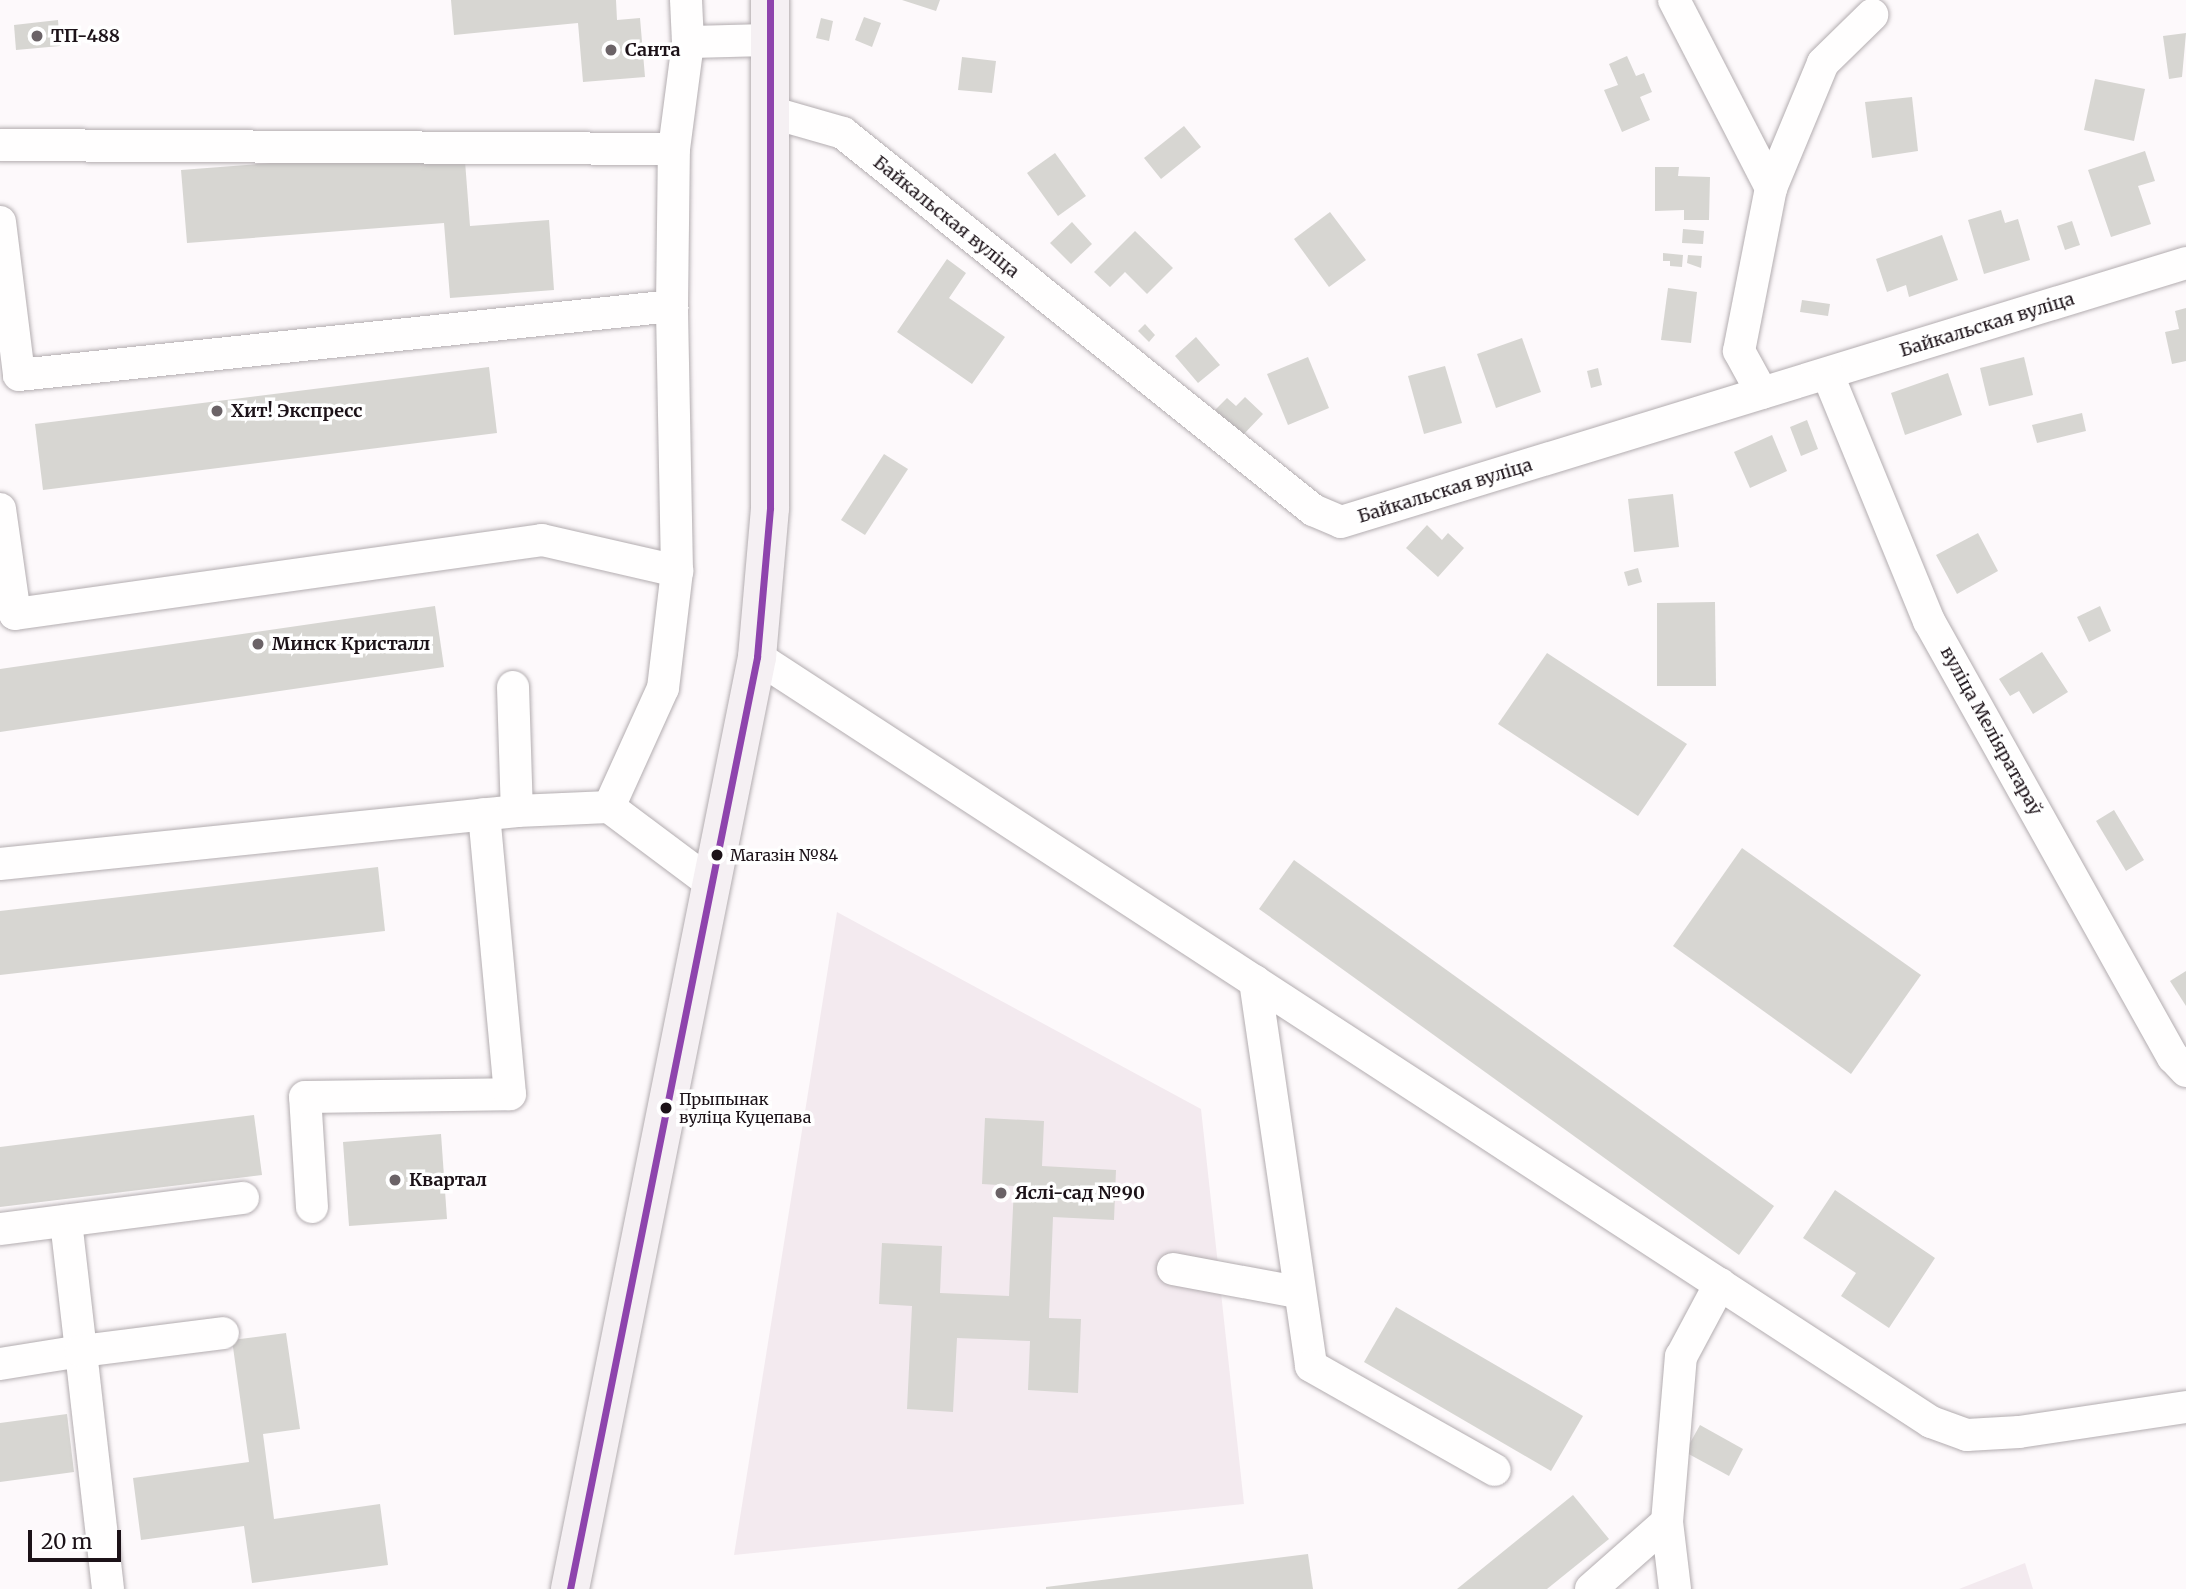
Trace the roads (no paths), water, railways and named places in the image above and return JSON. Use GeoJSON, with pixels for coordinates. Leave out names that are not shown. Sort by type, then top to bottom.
{"type":"FeatureCollection","features":[{"type":"Feature","properties":{"kind":"main road"},"geometry":{"type":"LineString","coordinates":[[570,1589],[757,657],[769,508],[770,0]]}},
{"type":"Feature","properties":{"kind":"street"},"geometry":{"type":"LineString","coordinates":[[609,807],[663,688],[677,571],[672,306],[674,149],[688,42],[686,0]]}},
{"type":"Feature","properties":{"kind":"street"},"geometry":{"type":"LineString","coordinates":[[1674,0],[1770,188]]}},
{"type":"Feature","properties":{"kind":"street"},"geometry":{"type":"LineString","coordinates":[[1762,393],[1739,351],[1770,188],[1823,63],[1872,15]]}},
{"type":"Feature","properties":{"kind":"street"},"geometry":{"type":"LineString","coordinates":[[688,42],[771,40]]}},
{"type":"Feature","properties":{"kind":"street","name":"Байкальская вуліца"},"geometry":{"type":"LineString","coordinates":[[770,112],[843,133],[1313,510],[1341,523],[2186,263]]}},
{"type":"Feature","properties":{"kind":"street"},"geometry":{"type":"LineString","coordinates":[[0,145],[674,149]]}},
{"type":"Feature","properties":{"kind":"street"},"geometry":{"type":"LineString","coordinates":[[0,222],[19,375],[672,306]]}},
{"type":"Feature","properties":{"kind":"street","name":"вуліца Меліяратараў"},"geometry":{"type":"LineString","coordinates":[[1828,375],[1929,621],[2173,1057],[2186,1071]]}},
{"type":"Feature","properties":{"kind":"street"},"geometry":{"type":"LineString","coordinates":[[0,509],[15,614],[542,540],[677,571]]}},
{"type":"Feature","properties":{"kind":"street"},"geometry":{"type":"LineString","coordinates":[[757,657],[1931,1422],[1967,1435],[2019,1432],[2186,1407]]}},
{"type":"Feature","properties":{"kind":"street"},"geometry":{"type":"LineString","coordinates":[[513,687],[517,811]]}},
{"type":"Feature","properties":{"kind":"street"},"geometry":{"type":"LineString","coordinates":[[0,864],[484,814],[609,807],[712,884]]}},
{"type":"Feature","properties":{"kind":"street"},"geometry":{"type":"LineString","coordinates":[[312,1207],[304,1097],[510,1094],[484,814]]}},
{"type":"Feature","properties":{"kind":"street"},"geometry":{"type":"LineString","coordinates":[[1255,981],[1297,1292],[1311,1366],[1495,1470]]}},
{"type":"Feature","properties":{"kind":"street"},"geometry":{"type":"LineString","coordinates":[[0,1229],[243,1198]]}},
{"type":"Feature","properties":{"kind":"street"},"geometry":{"type":"LineString","coordinates":[[66,1221],[108,1589]]}},
{"type":"Feature","properties":{"kind":"street"},"geometry":{"type":"LineString","coordinates":[[1172,1269],[1297,1292]]}},
{"type":"Feature","properties":{"kind":"street"},"geometry":{"type":"LineString","coordinates":[[1675,1589],[1667,1522],[1681,1357],[1720,1284]]}},
{"type":"Feature","properties":{"kind":"street"},"geometry":{"type":"LineString","coordinates":[[0,1364],[223,1334]]}},
{"type":"Feature","properties":{"kind":"street"},"geometry":{"type":"LineString","coordinates":[[1591,1589],[1667,1522]]}},
{"type":"Feature","properties":{"kind":"place","name":"ТП-488"},"geometry":{"type":"Point","coordinates":[37,36]}},
{"type":"Feature","properties":{"kind":"place","name":"Санта"},"geometry":{"type":"Point","coordinates":[611,50]}},
{"type":"Feature","properties":{"kind":"place","name":"Хит! Экспресс"},"geometry":{"type":"Point","coordinates":[217,411]}},
{"type":"Feature","properties":{"kind":"place","name":"Минск Кристалл"},"geometry":{"type":"Point","coordinates":[258,644]}},
{"type":"Feature","properties":{"kind":"place","name":"Магазін №84"},"geometry":{"type":"Point","coordinates":[717,855]}},
{"type":"Feature","properties":{"kind":"place","name":"Прыпынак вуліца Куцепава"},"geometry":{"type":"Point","coordinates":[666,1108]}},
{"type":"Feature","properties":{"kind":"place","name":"Квартал"},"geometry":{"type":"Point","coordinates":[395,1180]}},
{"type":"Feature","properties":{"kind":"place","name":"Яслі-сад №90"},"geometry":{"type":"Point","coordinates":[1001,1193]}}]}
